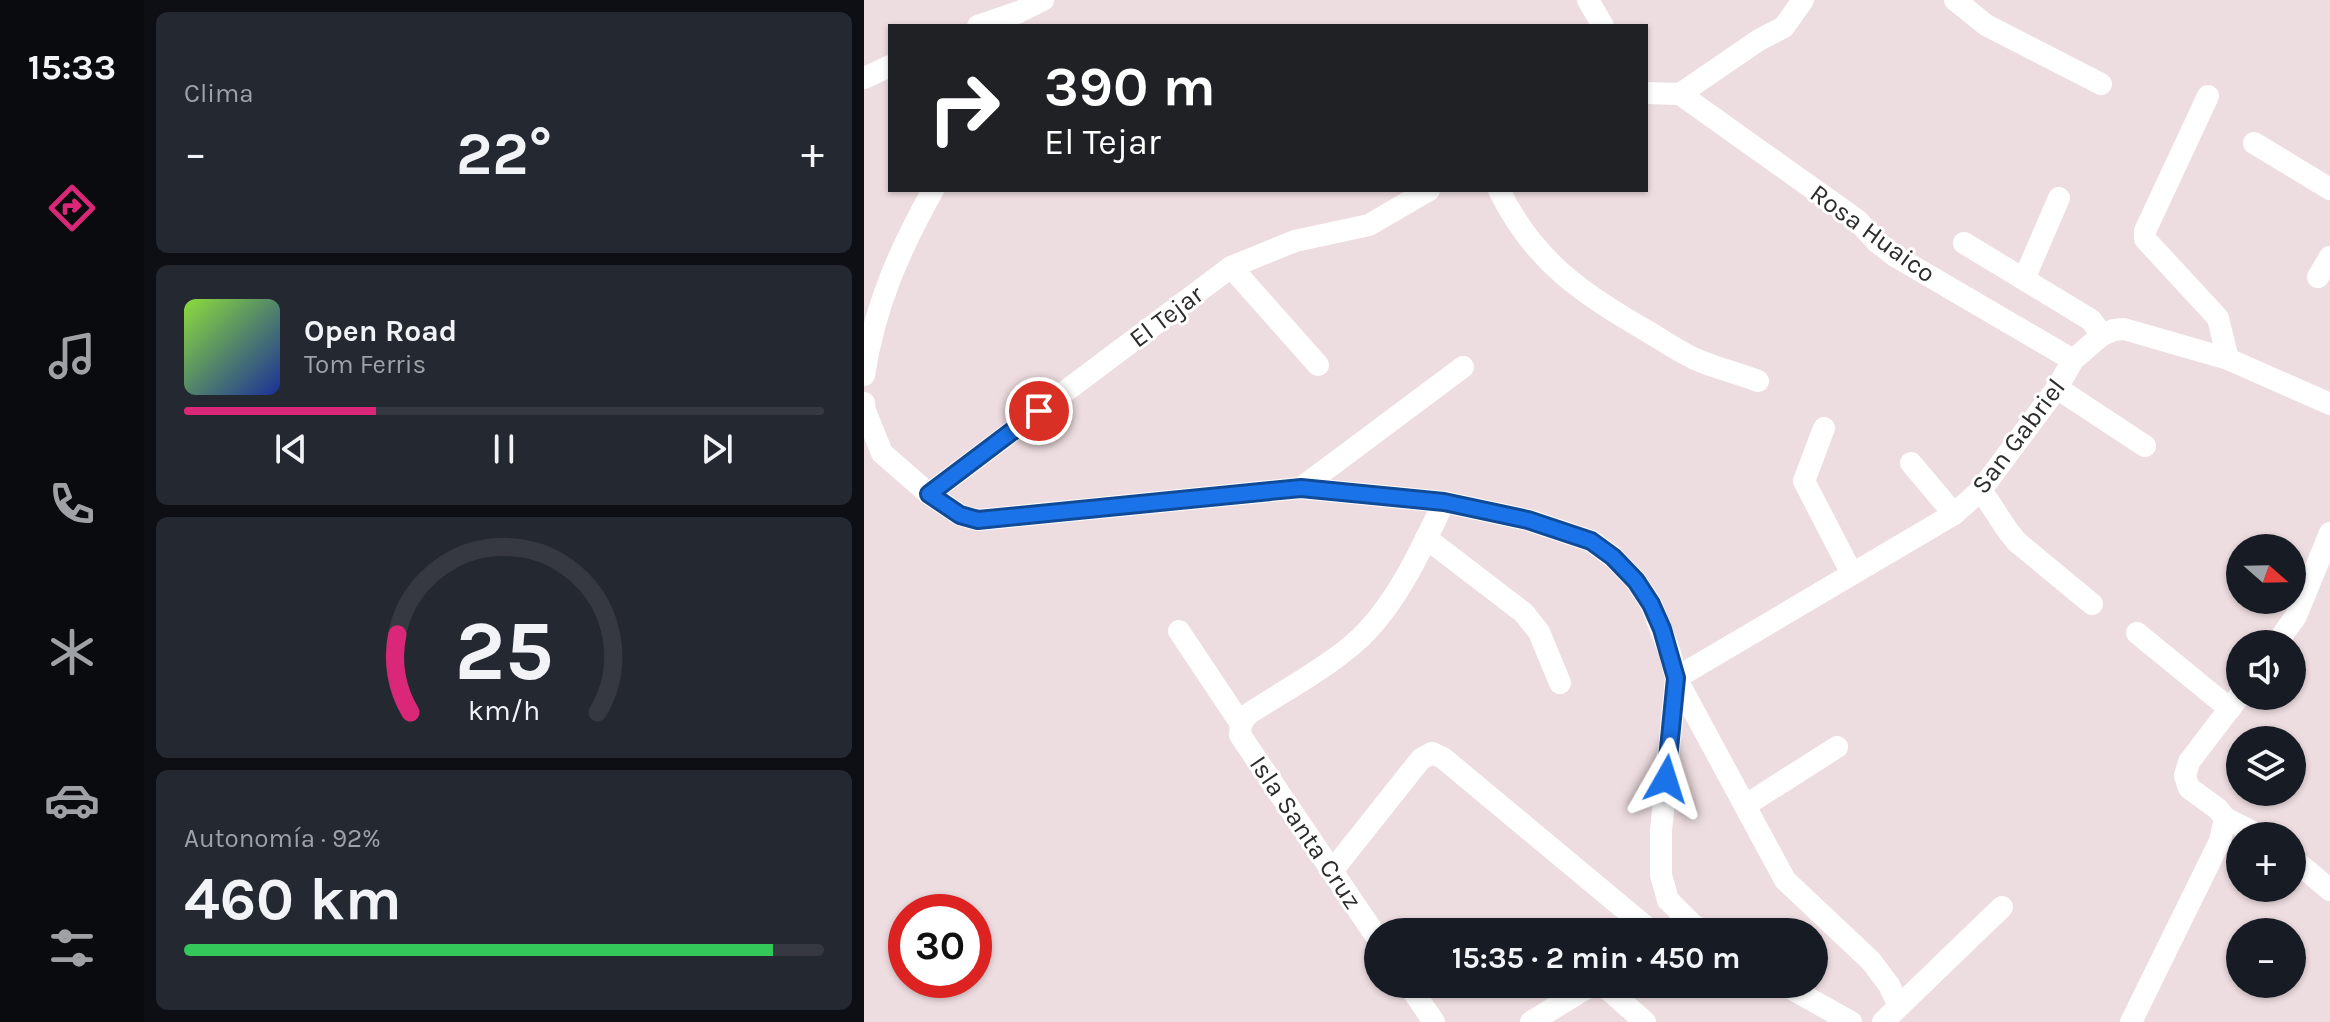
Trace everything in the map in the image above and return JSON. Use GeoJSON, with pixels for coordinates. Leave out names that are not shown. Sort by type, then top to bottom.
{"type":"FeatureCollection","features":[{"type":"Feature","properties":{"kind":"street"},"geometry":{"type":"LineString","coordinates":[[1006,16],[1043,0]]}},
{"type":"Feature","properties":{"kind":"street"},"geometry":{"type":"LineString","coordinates":[[1588,0],[1602,24]]}},
{"type":"Feature","properties":{"kind":"street"},"geometry":{"type":"LineString","coordinates":[[1648,93],[1680,94],[1759,40],[1784,27],[1803,0]]}},
{"type":"Feature","properties":{"kind":"street"},"geometry":{"type":"LineString","coordinates":[[1955,0],[1986,25],[2101,84]]}},
{"type":"Feature","properties":{"kind":"street"},"geometry":{"type":"LineString","coordinates":[[864,78],[888,67]]}},
{"type":"Feature","properties":{"kind":"street","name":"Rosa Huaico"},"geometry":{"type":"LineString","coordinates":[[1680,94],[1857,220],[1895,256],[2073,360]]}},
{"type":"Feature","properties":{"kind":"street"},"geometry":{"type":"LineString","coordinates":[[2208,96],[2145,231],[2145,239],[2218,318],[2228,359]]}},
{"type":"Feature","properties":{"kind":"street"},"geometry":{"type":"LineString","coordinates":[[2254,143],[2330,189]]}},
{"type":"Feature","properties":{"kind":"street"},"geometry":{"type":"LineString","coordinates":[[864,375],[882,295],[910,231],[932,192]]}},
{"type":"Feature","properties":{"kind":"street","name":"El Tejar"},"geometry":{"type":"LineString","coordinates":[[929,494],[1231,267],[1295,241],[1369,225],[1426,192]]}},
{"type":"Feature","properties":{"kind":"street"},"geometry":{"type":"LineString","coordinates":[[1500,192],[1509,211],[1538,250],[1565,279],[1618,315],[1695,359],[1758,381]]}},
{"type":"Feature","properties":{"kind":"street"},"geometry":{"type":"LineString","coordinates":[[2024,279],[2059,198]]}},
{"type":"Feature","properties":{"kind":"street"},"geometry":{"type":"LineString","coordinates":[[1964,243],[2091,320],[2102,335],[2124,329],[2228,359],[2330,404]]}},
{"type":"Feature","properties":{"kind":"street"},"geometry":{"type":"LineString","coordinates":[[2318,277],[2330,257]]}},
{"type":"Feature","properties":{"kind":"street"},"geometry":{"type":"LineString","coordinates":[[1231,267],[1318,365]]}},
{"type":"Feature","properties":{"kind":"street","name":"San Gabriel"},"geometry":{"type":"LineString","coordinates":[[1676,678],[1954,514],[1981,490],[2057,388],[2073,360],[2102,335]]}},
{"type":"Feature","properties":{"kind":"street"},"geometry":{"type":"LineString","coordinates":[[1301,488],[1463,367]]}},
{"type":"Feature","properties":{"kind":"street"},"geometry":{"type":"LineString","coordinates":[[2057,388],[2145,446]]}},
{"type":"Feature","properties":{"kind":"street"},"geometry":{"type":"LineString","coordinates":[[864,403],[874,458],[960,515],[978,520],[1301,488],[1436,518],[1561,530],[1591,541],[1613,557],[1636,581],[1651,604],[1662,629],[1676,678],[1785,880],[1871,961],[1889,985],[1891,1014]]}},
{"type":"Feature","properties":{"kind":"street"},"geometry":{"type":"LineString","coordinates":[[1824,428],[1804,481],[1852,574]]}},
{"type":"Feature","properties":{"kind":"street"},"geometry":{"type":"LineString","coordinates":[[1911,463],[1954,514]]}},
{"type":"Feature","properties":{"kind":"street"},"geometry":{"type":"LineString","coordinates":[[1981,490],[2017,542],[2092,604]]}},
{"type":"Feature","properties":{"kind":"street"},"geometry":{"type":"LineString","coordinates":[[1436,518],[1539,632],[1560,683]]}},
{"type":"Feature","properties":{"kind":"street"},"geometry":{"type":"LineString","coordinates":[[1241,724],[1247,715],[1336,657],[1366,633],[1403,585],[1436,518]]}},
{"type":"Feature","properties":{"kind":"street"},"geometry":{"type":"LineString","coordinates":[[2286,630],[2296,616],[2330,533]]}},
{"type":"Feature","properties":{"kind":"street","name":"Isla Santa Cruz"},"geometry":{"type":"LineString","coordinates":[[1179,631],[1241,724],[1240,735],[1364,918]]}},
{"type":"Feature","properties":{"kind":"street"},"geometry":{"type":"LineString","coordinates":[[2137,633],[2226,696]]}},
{"type":"Feature","properties":{"kind":"street"},"geometry":{"type":"LineString","coordinates":[[1676,678],[1661,831],[1661,875],[1668,900],[1681,918]]}},
{"type":"Feature","properties":{"kind":"street"},"geometry":{"type":"LineString","coordinates":[[2229,710],[2189,762],[2185,776],[2189,788],[2233,822]]}},
{"type":"Feature","properties":{"kind":"street"},"geometry":{"type":"LineString","coordinates":[[1746,805],[1837,747]]}},
{"type":"Feature","properties":{"kind":"street"},"geometry":{"type":"LineString","coordinates":[[1332,871],[1421,759],[1432,753],[1443,758],[1635,918]]}},
{"type":"Feature","properties":{"kind":"street"},"geometry":{"type":"LineString","coordinates":[[2131,1022],[2220,841],[2225,818]]}},
{"type":"Feature","properties":{"kind":"street"},"geometry":{"type":"LineString","coordinates":[[2306,870],[2330,890]]}},
{"type":"Feature","properties":{"kind":"street"},"geometry":{"type":"LineString","coordinates":[[1891,1014],[2002,907]]}},
{"type":"Feature","properties":{"kind":"street"},"geometry":{"type":"LineString","coordinates":[[1418,998],[1434,1022]]}},
{"type":"Feature","properties":{"kind":"street"},"geometry":{"type":"LineString","coordinates":[[1531,1022],[1570,998]]}},
{"type":"Feature","properties":{"kind":"street"},"geometry":{"type":"LineString","coordinates":[[1618,998],[1645,1022]]}},
{"type":"Feature","properties":{"kind":"street"},"geometry":{"type":"LineString","coordinates":[[1808,998],[1851,1022]]}},
{"type":"Feature","properties":{"kind":"route"},"geometry":{"type":"LineString","coordinates":[[1039,411],[929,494],[960,515],[978,520],[1301,488],[1444,502],[1528,520],[1591,541],[1613,557],[1636,581],[1662,629],[1676,678],[1666,779]]}}]}
